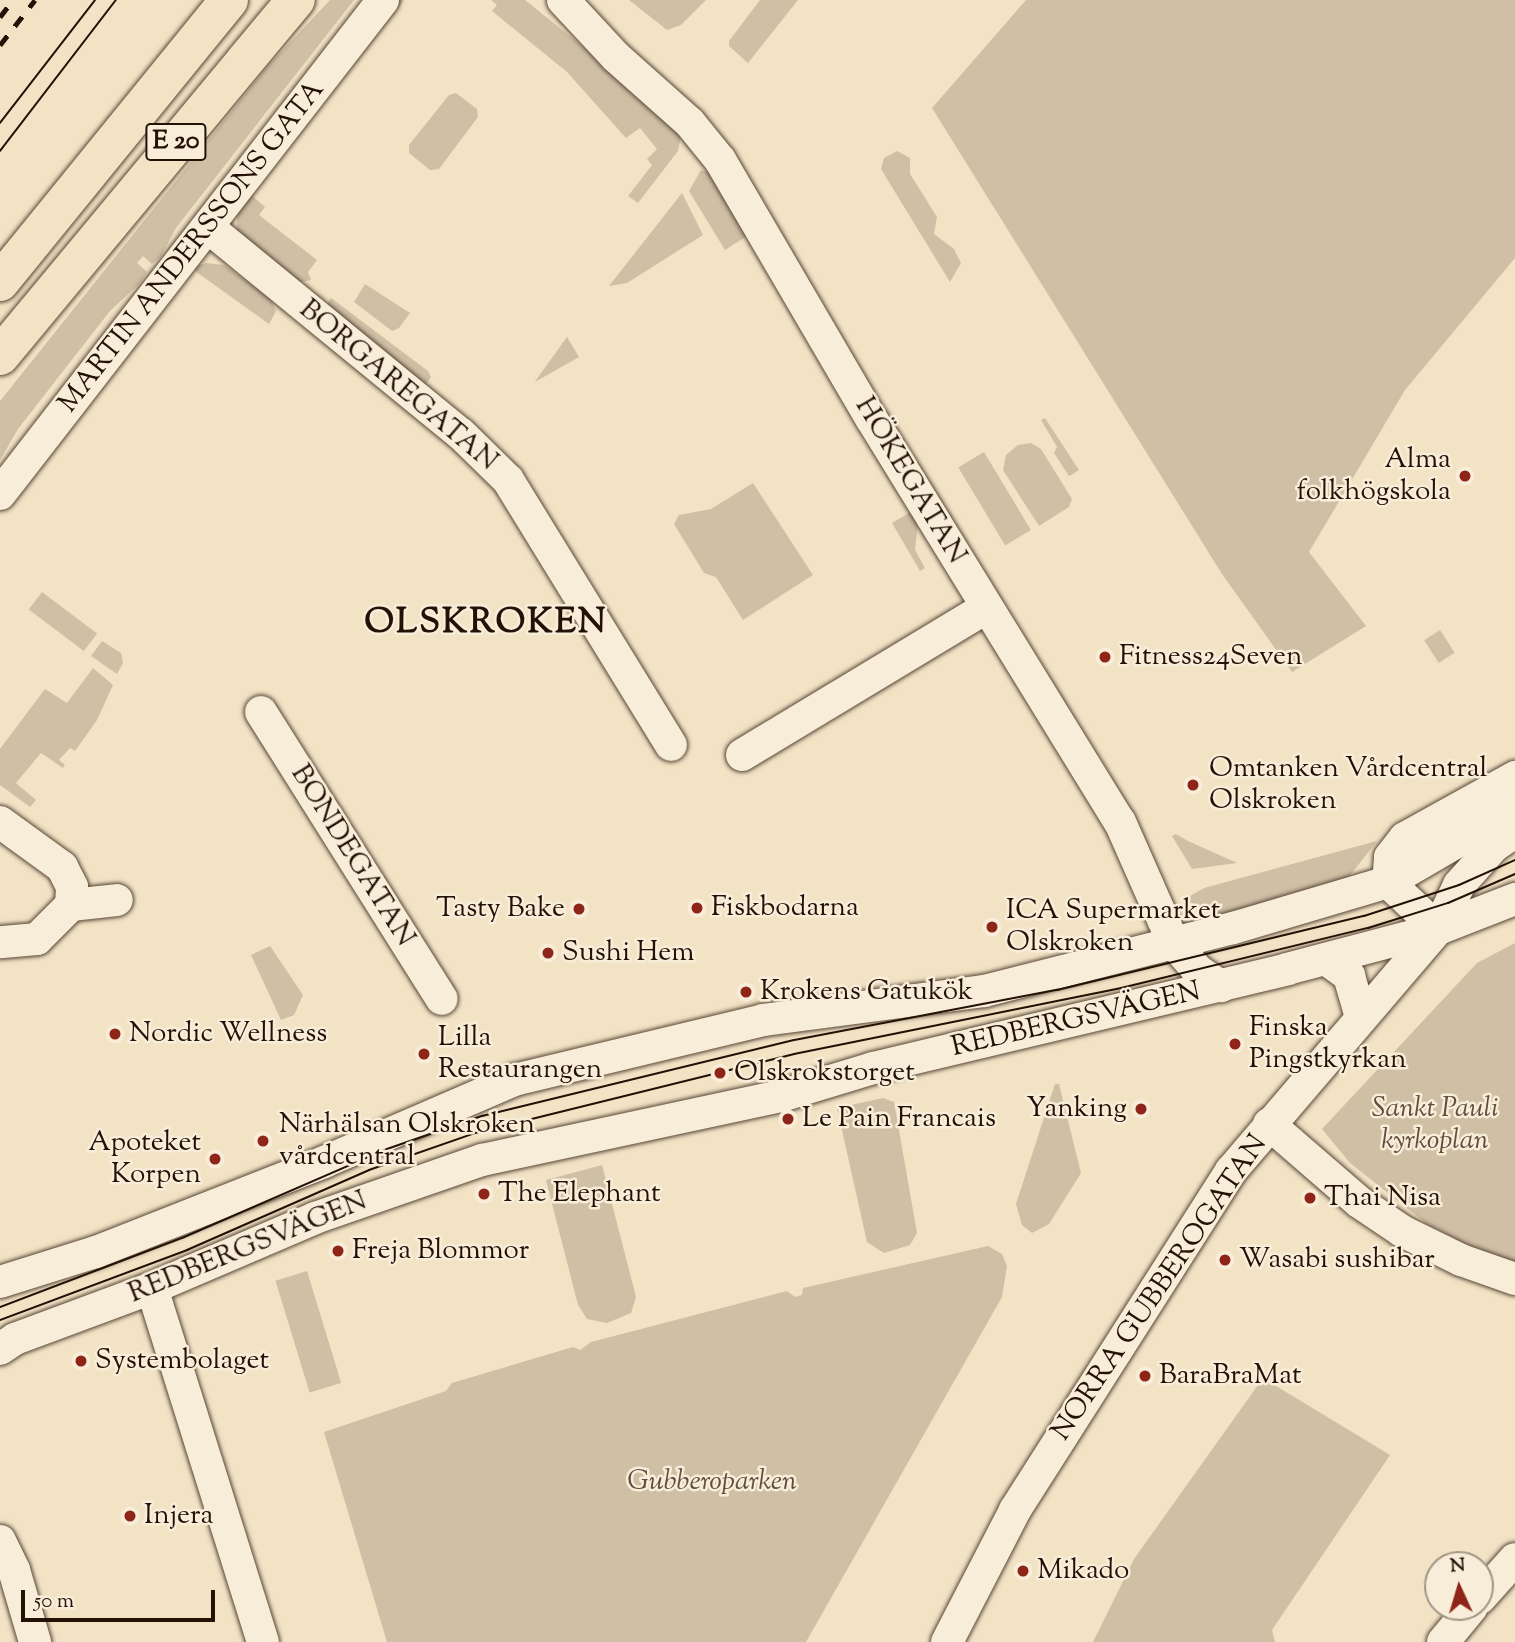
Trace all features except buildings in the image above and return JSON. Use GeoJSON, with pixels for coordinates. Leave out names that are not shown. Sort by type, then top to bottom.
{"type":"FeatureCollection","features":[{"type":"Feature","properties":{"kind":"highway","name":"E 20"},"geometry":{"type":"LineString","coordinates":[[0,282],[229,0]]}},
{"type":"Feature","properties":{"kind":"highway","name":"E 20"},"geometry":{"type":"LineString","coordinates":[[0,356],[117,210],[296,0]]}},
{"type":"Feature","properties":{"kind":"highway"},"geometry":{"type":"LineString","coordinates":[[0,242],[169,72]]}},
{"type":"Feature","properties":{"kind":"street","name":"MARTIN ANDERSSONS GATA"},"geometry":{"type":"LineString","coordinates":[[0,494],[209,228],[383,0]]}},
{"type":"Feature","properties":{"kind":"street","name":"HÖKEGATAN"},"geometry":{"type":"LineString","coordinates":[[563,0],[616,57],[690,123],[720,160],[987,607],[1120,822],[1173,942],[1185,960],[1221,986]]}},
{"type":"Feature","properties":{"kind":"street","name":"BORGAREGATAN"},"geometry":{"type":"LineString","coordinates":[[209,228],[461,434],[508,480],[671,745]]}},
{"type":"Feature","properties":{"kind":"street"},"geometry":{"type":"LineString","coordinates":[[742,755],[987,607]]}},
{"type":"Feature","properties":{"kind":"street","name":"BONDEGATAN"},"geometry":{"type":"LineString","coordinates":[[261,712],[442,999]]}},
{"type":"Feature","properties":{"kind":"street"},"geometry":{"type":"LineString","coordinates":[[1438,929],[1388,882],[1390,857],[1405,838],[1515,777]]}},
{"type":"Feature","properties":{"kind":"street","name":"REDBERGSVÄGEN"},"geometry":{"type":"LineString","coordinates":[[0,1283],[85,1256],[324,1162],[514,1080],[763,1020],[984,991],[1173,942],[1388,882],[1515,808]]}},
{"type":"Feature","properties":{"kind":"street"},"geometry":{"type":"LineString","coordinates":[[0,822],[62,867],[72,887],[71,905]]}},
{"type":"Feature","properties":{"kind":"street","name":"NORRA GUBBEROGATAN"},"geometry":{"type":"LineString","coordinates":[[947,1642],[1022,1499],[1171,1261],[1269,1124],[1438,929],[1459,885],[1494,846],[1515,832]]}},
{"type":"Feature","properties":{"kind":"street","name":"REDBERGSVÄGEN"},"geometry":{"type":"LineString","coordinates":[[0,1349],[15,1339],[152,1288],[315,1218],[482,1160],[781,1096],[873,1068],[1221,986],[1438,929],[1515,899]]}},
{"type":"Feature","properties":{"kind":"street"},"geometry":{"type":"LineString","coordinates":[[0,942],[37,939],[71,905],[117,900]]}},
{"type":"Feature","properties":{"kind":"street"},"geometry":{"type":"LineString","coordinates":[[1326,959],[1349,976],[1361,1017]]}},
{"type":"Feature","properties":{"kind":"street"},"geometry":{"type":"LineString","coordinates":[[1269,1124],[1359,1202],[1402,1231],[1461,1260],[1515,1279]]}},
{"type":"Feature","properties":{"kind":"street"},"geometry":{"type":"LineString","coordinates":[[152,1288],[263,1642]]}},
{"type":"Feature","properties":{"kind":"street"},"geometry":{"type":"LineString","coordinates":[[0,1541],[14,1570],[35,1642]]}},
{"type":"Feature","properties":{"kind":"street"},"geometry":{"type":"LineString","coordinates":[[1494,1582],[1515,1559]]}},
{"type":"Feature","properties":{"kind":"street"},"geometry":{"type":"LineString","coordinates":[[1443,1642],[1460,1621]]}},
{"type":"Feature","properties":{"kind":"green space"},"geometry":{"type":"Polygon","coordinates":[[[330,0],[354,0],[176,228],[161,256],[152,264],[143,256],[137,263],[147,272],[139,284],[110,311],[18,429],[0,460],[0,401],[267,67],[330,0]]]}},
{"type":"Feature","properties":{"kind":"green space"},"geometry":{"type":"Polygon","coordinates":[[[398,0],[404,0],[250,194],[265,207],[259,215],[317,260],[308,272],[311,280],[293,284],[244,247],[236,232],[238,210],[260,176],[398,0]]]}},
{"type":"Feature","properties":{"kind":"green space"},"geometry":{"type":"Polygon","coordinates":[[[491,0],[525,0],[648,99],[681,135],[678,151],[638,203],[628,196],[652,165],[647,159],[657,149],[640,128],[626,138],[567,72],[492,11],[497,5],[491,0]]]}},
{"type":"Feature","properties":{"kind":"green space"},"geometry":{"type":"Polygon","coordinates":[[[629,0],[706,0],[681,25],[667,30],[629,0]]]}},
{"type":"Feature","properties":{"kind":"green space"},"geometry":{"type":"Polygon","coordinates":[[[760,0],[798,0],[748,63],[729,46],[729,41],[760,0]]]}},
{"type":"Feature","properties":{"kind":"green space"},"geometry":{"type":"Polygon","coordinates":[[[1026,0],[1515,0],[1515,258],[1405,390],[1309,552],[1366,626],[1292,672],[1222,574],[932,108],[1026,0]]]}},
{"type":"Feature","properties":{"kind":"green space"},"geometry":{"type":"Polygon","coordinates":[[[456,93],[477,109],[478,117],[439,169],[430,170],[409,153],[409,145],[449,95],[456,93]]]}},
{"type":"Feature","properties":{"kind":"green space"},"geometry":{"type":"Polygon","coordinates":[[[897,151],[910,158],[910,174],[937,217],[934,234],[954,249],[961,263],[950,282],[881,169],[884,158],[897,151]]]}},
{"type":"Feature","properties":{"kind":"green space"},"geometry":{"type":"Polygon","coordinates":[[[701,170],[709,173],[747,236],[725,250],[689,191],[701,170]]]}},
{"type":"Feature","properties":{"kind":"green space"},"geometry":{"type":"Polygon","coordinates":[[[682,193],[703,235],[627,283],[609,286],[682,193]]]}},
{"type":"Feature","properties":{"kind":"green space"},"geometry":{"type":"Polygon","coordinates":[[[206,263],[224,265],[270,298],[276,311],[269,324],[191,268],[206,263]]]}},
{"type":"Feature","properties":{"kind":"green space"},"geometry":{"type":"Polygon","coordinates":[[[365,284],[410,313],[399,328],[392,331],[354,302],[365,284]]]}},
{"type":"Feature","properties":{"kind":"green space"},"geometry":{"type":"Polygon","coordinates":[[[331,298],[428,371],[431,377],[425,386],[324,309],[331,298]]]}},
{"type":"Feature","properties":{"kind":"green space"},"geometry":{"type":"Polygon","coordinates":[[[567,337],[579,357],[535,382],[536,380],[567,337]]]}},
{"type":"Feature","properties":{"kind":"green space"},"geometry":{"type":"Polygon","coordinates":[[[1045,418],[1079,470],[1069,476],[1054,453],[1057,447],[1041,420],[1045,418]]]}},
{"type":"Feature","properties":{"kind":"green space"},"geometry":{"type":"Polygon","coordinates":[[[1031,443],[1041,449],[1072,499],[1069,507],[1039,526],[1003,470],[1006,455],[1018,445],[1031,443]]]}},
{"type":"Feature","properties":{"kind":"green space"},"geometry":{"type":"Polygon","coordinates":[[[984,452],[1031,530],[1005,545],[958,467],[984,452]]]}},
{"type":"Feature","properties":{"kind":"green space"},"geometry":{"type":"Polygon","coordinates":[[[753,483],[813,575],[743,620],[716,577],[704,573],[674,524],[679,515],[711,509],[753,483]]]}},
{"type":"Feature","properties":{"kind":"green space"},"geometry":{"type":"Polygon","coordinates":[[[914,510],[918,523],[915,550],[925,568],[920,571],[892,523],[914,510]]]}},
{"type":"Feature","properties":{"kind":"green space"},"geometry":{"type":"Polygon","coordinates":[[[42,592],[97,634],[84,651],[29,610],[42,592]]]}},
{"type":"Feature","properties":{"kind":"green space"},"geometry":{"type":"Polygon","coordinates":[[[1440,630],[1455,653],[1439,663],[1424,640],[1440,630]]]}},
{"type":"Feature","properties":{"kind":"green space"},"geometry":{"type":"Polygon","coordinates":[[[102,641],[121,653],[123,663],[117,674],[91,656],[102,641]]]}},
{"type":"Feature","properties":{"kind":"green space"},"geometry":{"type":"Polygon","coordinates":[[[93,668],[113,685],[97,720],[75,751],[70,748],[59,760],[65,765],[63,768],[41,753],[16,783],[36,800],[30,807],[0,785],[0,749],[45,689],[67,703],[93,668]]]}},
{"type":"Feature","properties":{"kind":"green space"},"geometry":{"type":"Polygon","coordinates":[[[1176,834],[1237,863],[1192,869],[1172,836],[1176,834]]]}},
{"type":"Feature","properties":{"kind":"green space"},"geometry":{"type":"Polygon","coordinates":[[[1377,841],[1348,878],[1222,914],[1206,912],[1185,899],[1204,888],[1377,841]]]}},
{"type":"Feature","properties":{"kind":"green space","name":"Sankt Pauli kyrkoplan"},"geometry":{"type":"Polygon","coordinates":[[[1515,943],[1515,1269],[1427,1224],[1350,1163],[1322,1129],[1477,963],[1515,943]]]}},
{"type":"Feature","properties":{"kind":"green space"},"geometry":{"type":"Polygon","coordinates":[[[270,946],[303,995],[294,1015],[281,1020],[251,955],[270,946]]]}},
{"type":"Feature","properties":{"kind":"green space"},"geometry":{"type":"Polygon","coordinates":[[[1055,1084],[1059,1084],[1081,1173],[1049,1224],[1032,1233],[1022,1225],[1016,1204],[1055,1084]]]}},
{"type":"Feature","properties":{"kind":"green space"},"geometry":{"type":"Polygon","coordinates":[[[883,1098],[894,1102],[917,1233],[910,1245],[884,1253],[867,1242],[837,1108],[883,1098]]]}},
{"type":"Feature","properties":{"kind":"green space"},"geometry":{"type":"Polygon","coordinates":[[[602,1165],[636,1297],[631,1313],[607,1323],[587,1319],[578,1305],[546,1180],[602,1165]]]}},
{"type":"Feature","properties":{"kind":"green space","name":"Gubberoparken"},"geometry":{"type":"Polygon","coordinates":[[[988,1246],[1002,1254],[1007,1266],[1002,1297],[806,1642],[387,1642],[324,1432],[446,1391],[452,1383],[573,1347],[580,1350],[591,1342],[787,1291],[795,1297],[802,1295],[803,1288],[988,1246]]]}},
{"type":"Feature","properties":{"kind":"green space"},"geometry":{"type":"Polygon","coordinates":[[[307,1271],[341,1383],[310,1393],[275,1281],[307,1271]]]}},
{"type":"Feature","properties":{"kind":"green space"},"geometry":{"type":"Polygon","coordinates":[[[1263,1378],[1390,1455],[1272,1630],[1275,1642],[1093,1642],[1134,1559],[1263,1378]]]}},
{"type":"Feature","properties":{"kind":"tram line"},"geometry":{"type":"LineString","coordinates":[[0,123],[95,0]]}},
{"type":"Feature","properties":{"kind":"tram line"},"geometry":{"type":"LineString","coordinates":[[0,151],[116,0]]}},
{"type":"Feature","properties":{"kind":"tram line"},"geometry":{"type":"LineString","coordinates":[[0,1307],[182,1238],[387,1149],[482,1116],[794,1040],[1057,990],[1364,916],[1459,885],[1515,860]]}},
{"type":"Feature","properties":{"kind":"tram line"},"geometry":{"type":"LineString","coordinates":[[0,1320],[187,1250],[369,1170],[475,1133],[794,1054],[1121,988],[1368,928],[1448,903],[1515,874]]}},
{"type":"Feature","properties":{"kind":"railway"},"geometry":{"type":"LineString","coordinates":[[0,17],[13,0]]}},
{"type":"Feature","properties":{"kind":"railway"},"geometry":{"type":"LineString","coordinates":[[0,45],[35,0]]}},
{"type":"Feature","properties":{"kind":"place","name":"Alma folkhögskola"},"geometry":{"type":"Point","coordinates":[1465,476]}},
{"type":"Feature","properties":{"kind":"place","name":"Fitness24Seven"},"geometry":{"type":"Point","coordinates":[1105,657]}},
{"type":"Feature","properties":{"kind":"place","name":"Omtanken Vårdcentral Olskroken"},"geometry":{"type":"Point","coordinates":[1193,785]}},
{"type":"Feature","properties":{"kind":"place","name":"Fiskbodarna"},"geometry":{"type":"Point","coordinates":[697,908]}},
{"type":"Feature","properties":{"kind":"place","name":"Tasty Bake"},"geometry":{"type":"Point","coordinates":[579,909]}},
{"type":"Feature","properties":{"kind":"place","name":"ICA Supermarket Olskroken"},"geometry":{"type":"Point","coordinates":[992,927]}},
{"type":"Feature","properties":{"kind":"place","name":"Sushi Hem"},"geometry":{"type":"Point","coordinates":[548,953]}},
{"type":"Feature","properties":{"kind":"place","name":"Krokens Gatukök"},"geometry":{"type":"Point","coordinates":[746,992]}},
{"type":"Feature","properties":{"kind":"place","name":"Nordic Wellness"},"geometry":{"type":"Point","coordinates":[115,1034]}},
{"type":"Feature","properties":{"kind":"place","name":"Finska Pingstkyrkan"},"geometry":{"type":"Point","coordinates":[1235,1044]}},
{"type":"Feature","properties":{"kind":"place","name":"Lilla Restaurangen"},"geometry":{"type":"Point","coordinates":[424,1054]}},
{"type":"Feature","properties":{"kind":"place","name":"Olskrokstorget"},"geometry":{"type":"Point","coordinates":[720,1073]}},
{"type":"Feature","properties":{"kind":"place","name":"Yanking"},"geometry":{"type":"Point","coordinates":[1141,1109]}},
{"type":"Feature","properties":{"kind":"place","name":"Le Pain Francais"},"geometry":{"type":"Point","coordinates":[788,1119]}},
{"type":"Feature","properties":{"kind":"place","name":"Närhälsan Olskroken vårdcentral"},"geometry":{"type":"Point","coordinates":[263,1141]}},
{"type":"Feature","properties":{"kind":"place","name":"Apoteket Korpen"},"geometry":{"type":"Point","coordinates":[215,1159]}},
{"type":"Feature","properties":{"kind":"place","name":"The Elephant"},"geometry":{"type":"Point","coordinates":[484,1194]}},
{"type":"Feature","properties":{"kind":"place","name":"Thai Nisa"},"geometry":{"type":"Point","coordinates":[1310,1198]}},
{"type":"Feature","properties":{"kind":"place","name":"Freja Blommor"},"geometry":{"type":"Point","coordinates":[338,1251]}},
{"type":"Feature","properties":{"kind":"place","name":"Wasabi sushibar"},"geometry":{"type":"Point","coordinates":[1225,1260]}},
{"type":"Feature","properties":{"kind":"place","name":"Systembolaget"},"geometry":{"type":"Point","coordinates":[81,1361]}},
{"type":"Feature","properties":{"kind":"place","name":"BaraBraMat"},"geometry":{"type":"Point","coordinates":[1145,1376]}},
{"type":"Feature","properties":{"kind":"place","name":"Injera"},"geometry":{"type":"Point","coordinates":[130,1516]}},
{"type":"Feature","properties":{"kind":"place","name":"Mikado"},"geometry":{"type":"Point","coordinates":[1023,1571]}},
{"type":"Feature","properties":{"kind":"district","name":"OLSKROKEN"},"geometry":{"type":"Point","coordinates":[486,624]}}]}
